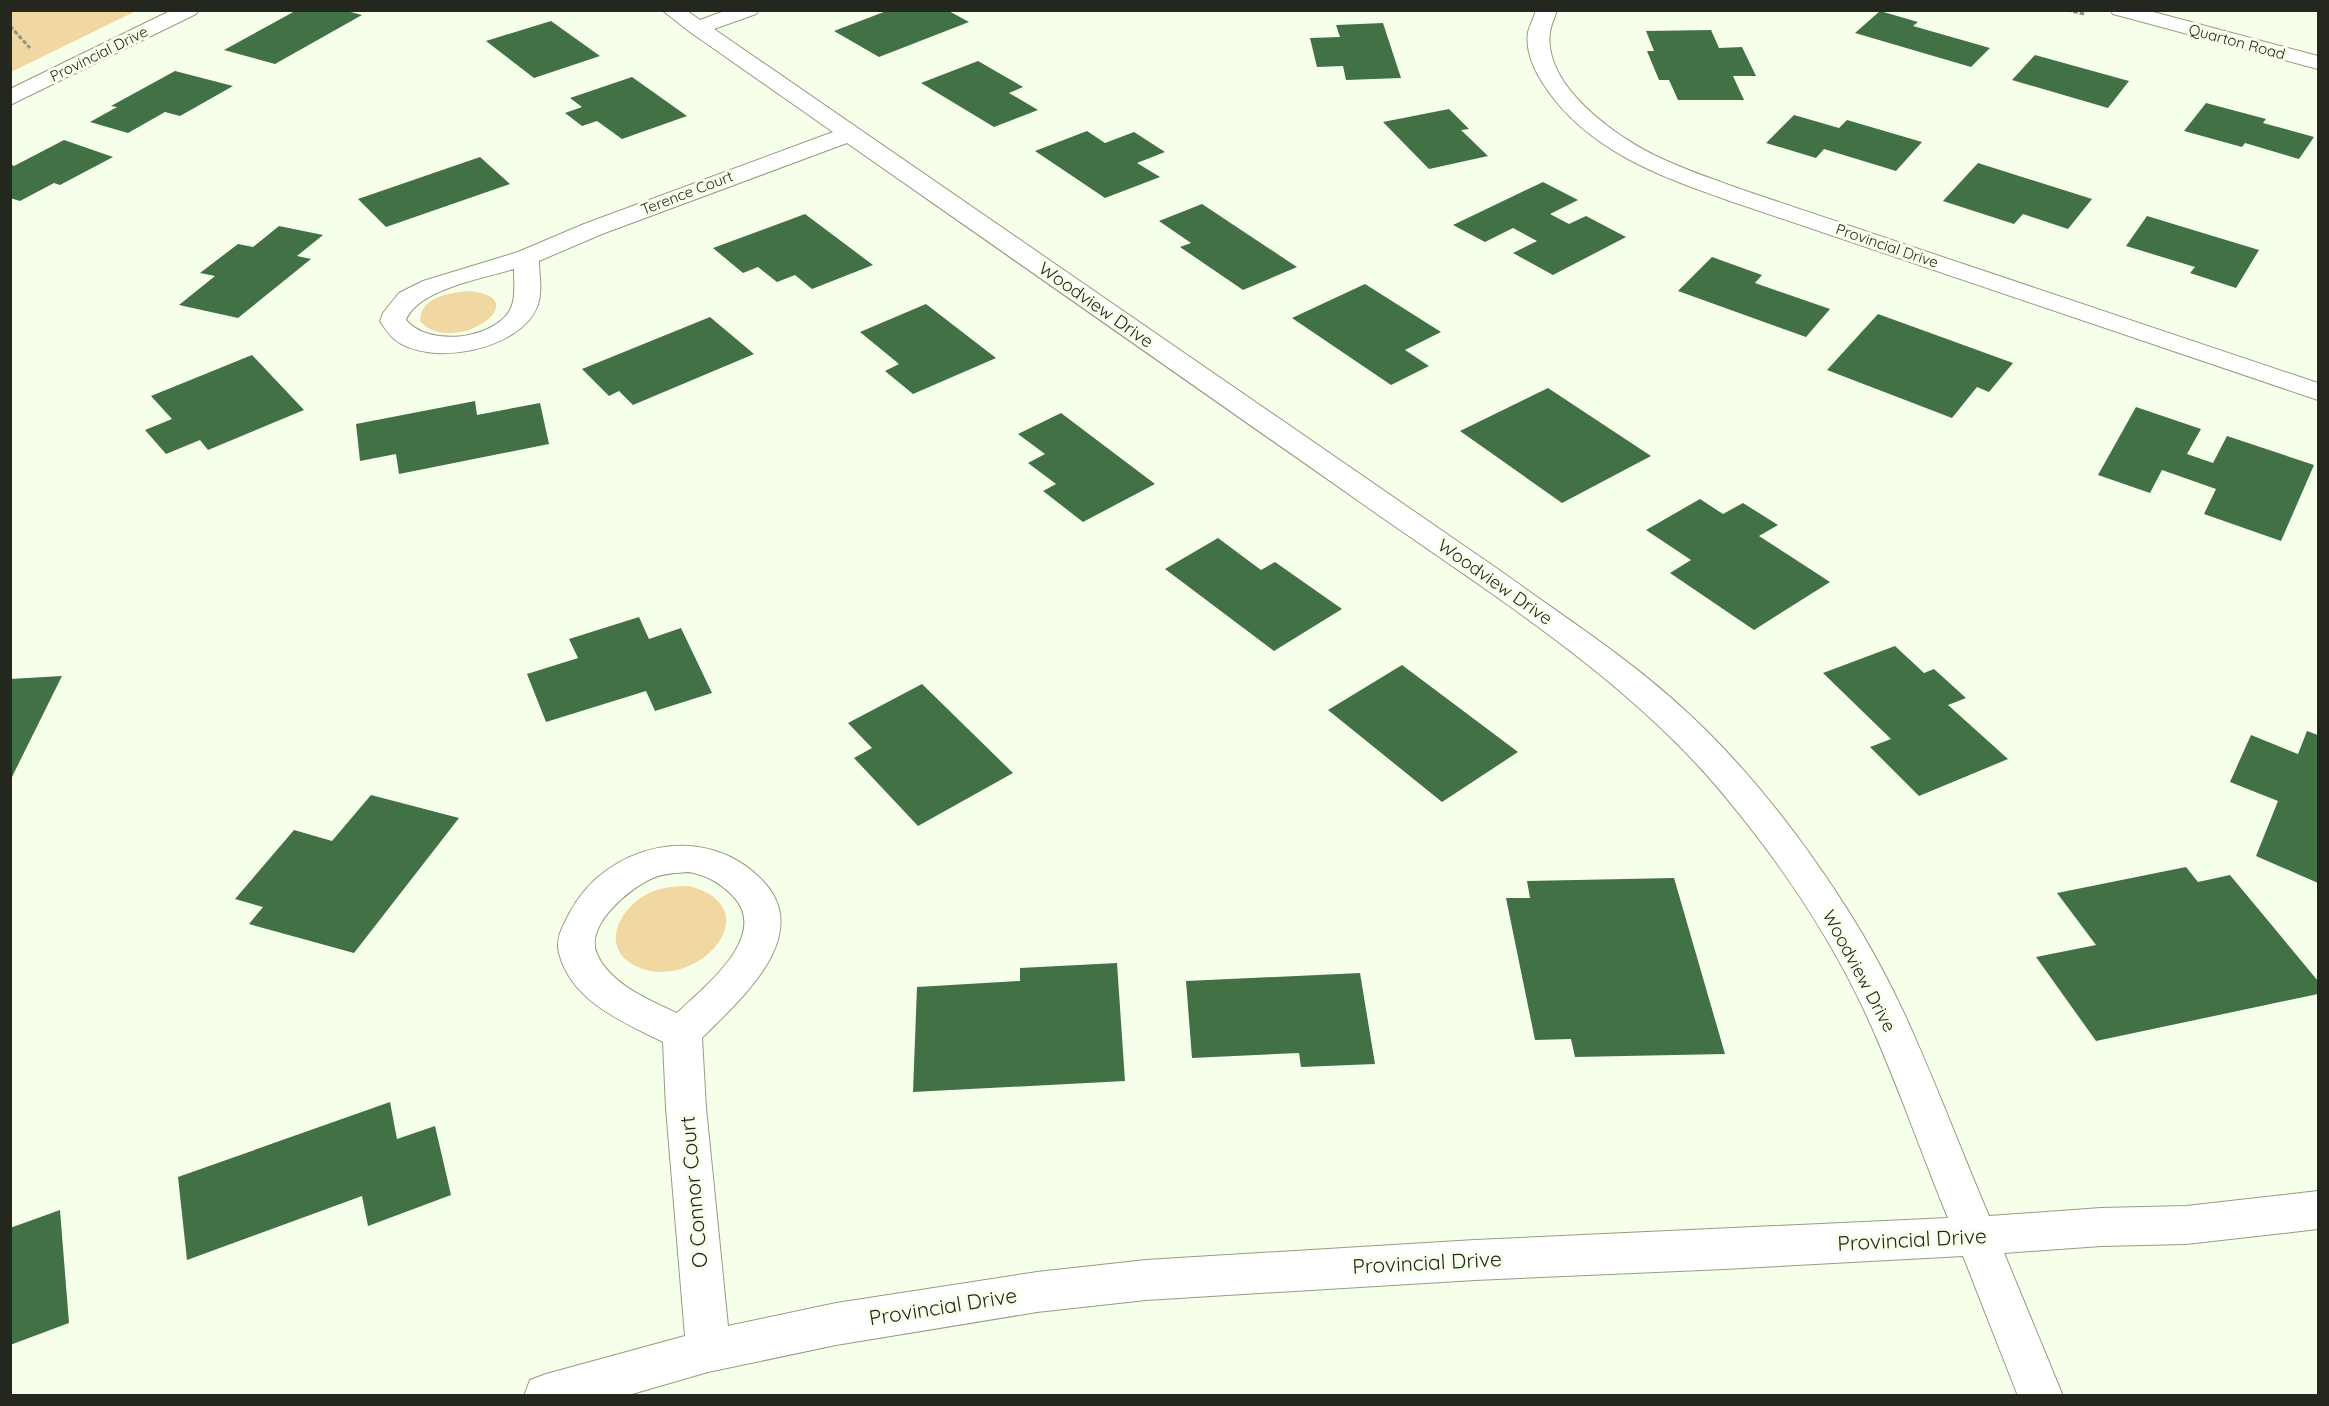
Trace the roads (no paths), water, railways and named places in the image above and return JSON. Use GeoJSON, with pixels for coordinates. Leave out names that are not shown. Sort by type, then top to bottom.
{"type":"FeatureCollection","features":[{"type":"Feature","properties":{"kind":"street","name":"Provincial Drive"},"geometry":{"type":"LineString","coordinates":[[10,98],[189,10]]}},
{"type":"Feature","properties":{"kind":"street"},"geometry":{"type":"LineString","coordinates":[[684,19],[750,10]]}},
{"type":"Feature","properties":{"kind":"street","name":"Provincial Drive"},"geometry":{"type":"LineString","coordinates":[[1547,10],[1538,32],[1538,44],[1540,58],[1547,73],[1574,108],[1592,126],[1646,160],[1715,188],[2319,392]]}},
{"type":"Feature","properties":{"kind":"street","name":"Quarton Road"},"geometry":{"type":"LineString","coordinates":[[2120,10],[2319,63]]}},
{"type":"Feature","properties":{"kind":"street","name":"Woodview Drive"},"geometry":{"type":"LineString","coordinates":[[684,19],[1494,581],[1623,675],[1678,723],[1740,790],[1795,862],[1844,936],[1884,1011],[1978,1236],[2041,1395]]}},
{"type":"Feature","properties":{"kind":"street","name":"Terence Court"},"geometry":{"type":"LineString","coordinates":[[527,257],[524,309],[513,322],[493,334],[475,342],[442,346],[414,340],[397,329],[393,321],[400,306],[423,290],[527,257],[593,228],[849,134]]}},
{"type":"Feature","properties":{"kind":"street"},"geometry":{"type":"LineString","coordinates":[[692,859],[724,866],[744,882],[760,905],[763,931],[757,950],[743,968],[682,1032],[607,993],[588,972],[577,951],[581,926],[594,901],[614,881],[662,860],[692,859]]}},
{"type":"Feature","properties":{"kind":"street","name":"O Connor Court"},"geometry":{"type":"LineString","coordinates":[[682,1032],[686,1108],[708,1351]]}},
{"type":"Feature","properties":{"kind":"street","name":"Provincial Drive"},"geometry":{"type":"LineString","coordinates":[[546,1395],[708,1351],[836,1324],[1036,1292],[1146,1280],[1463,1261],[1978,1236],[2101,1227],[2186,1225],[2319,1210]]}}]}
